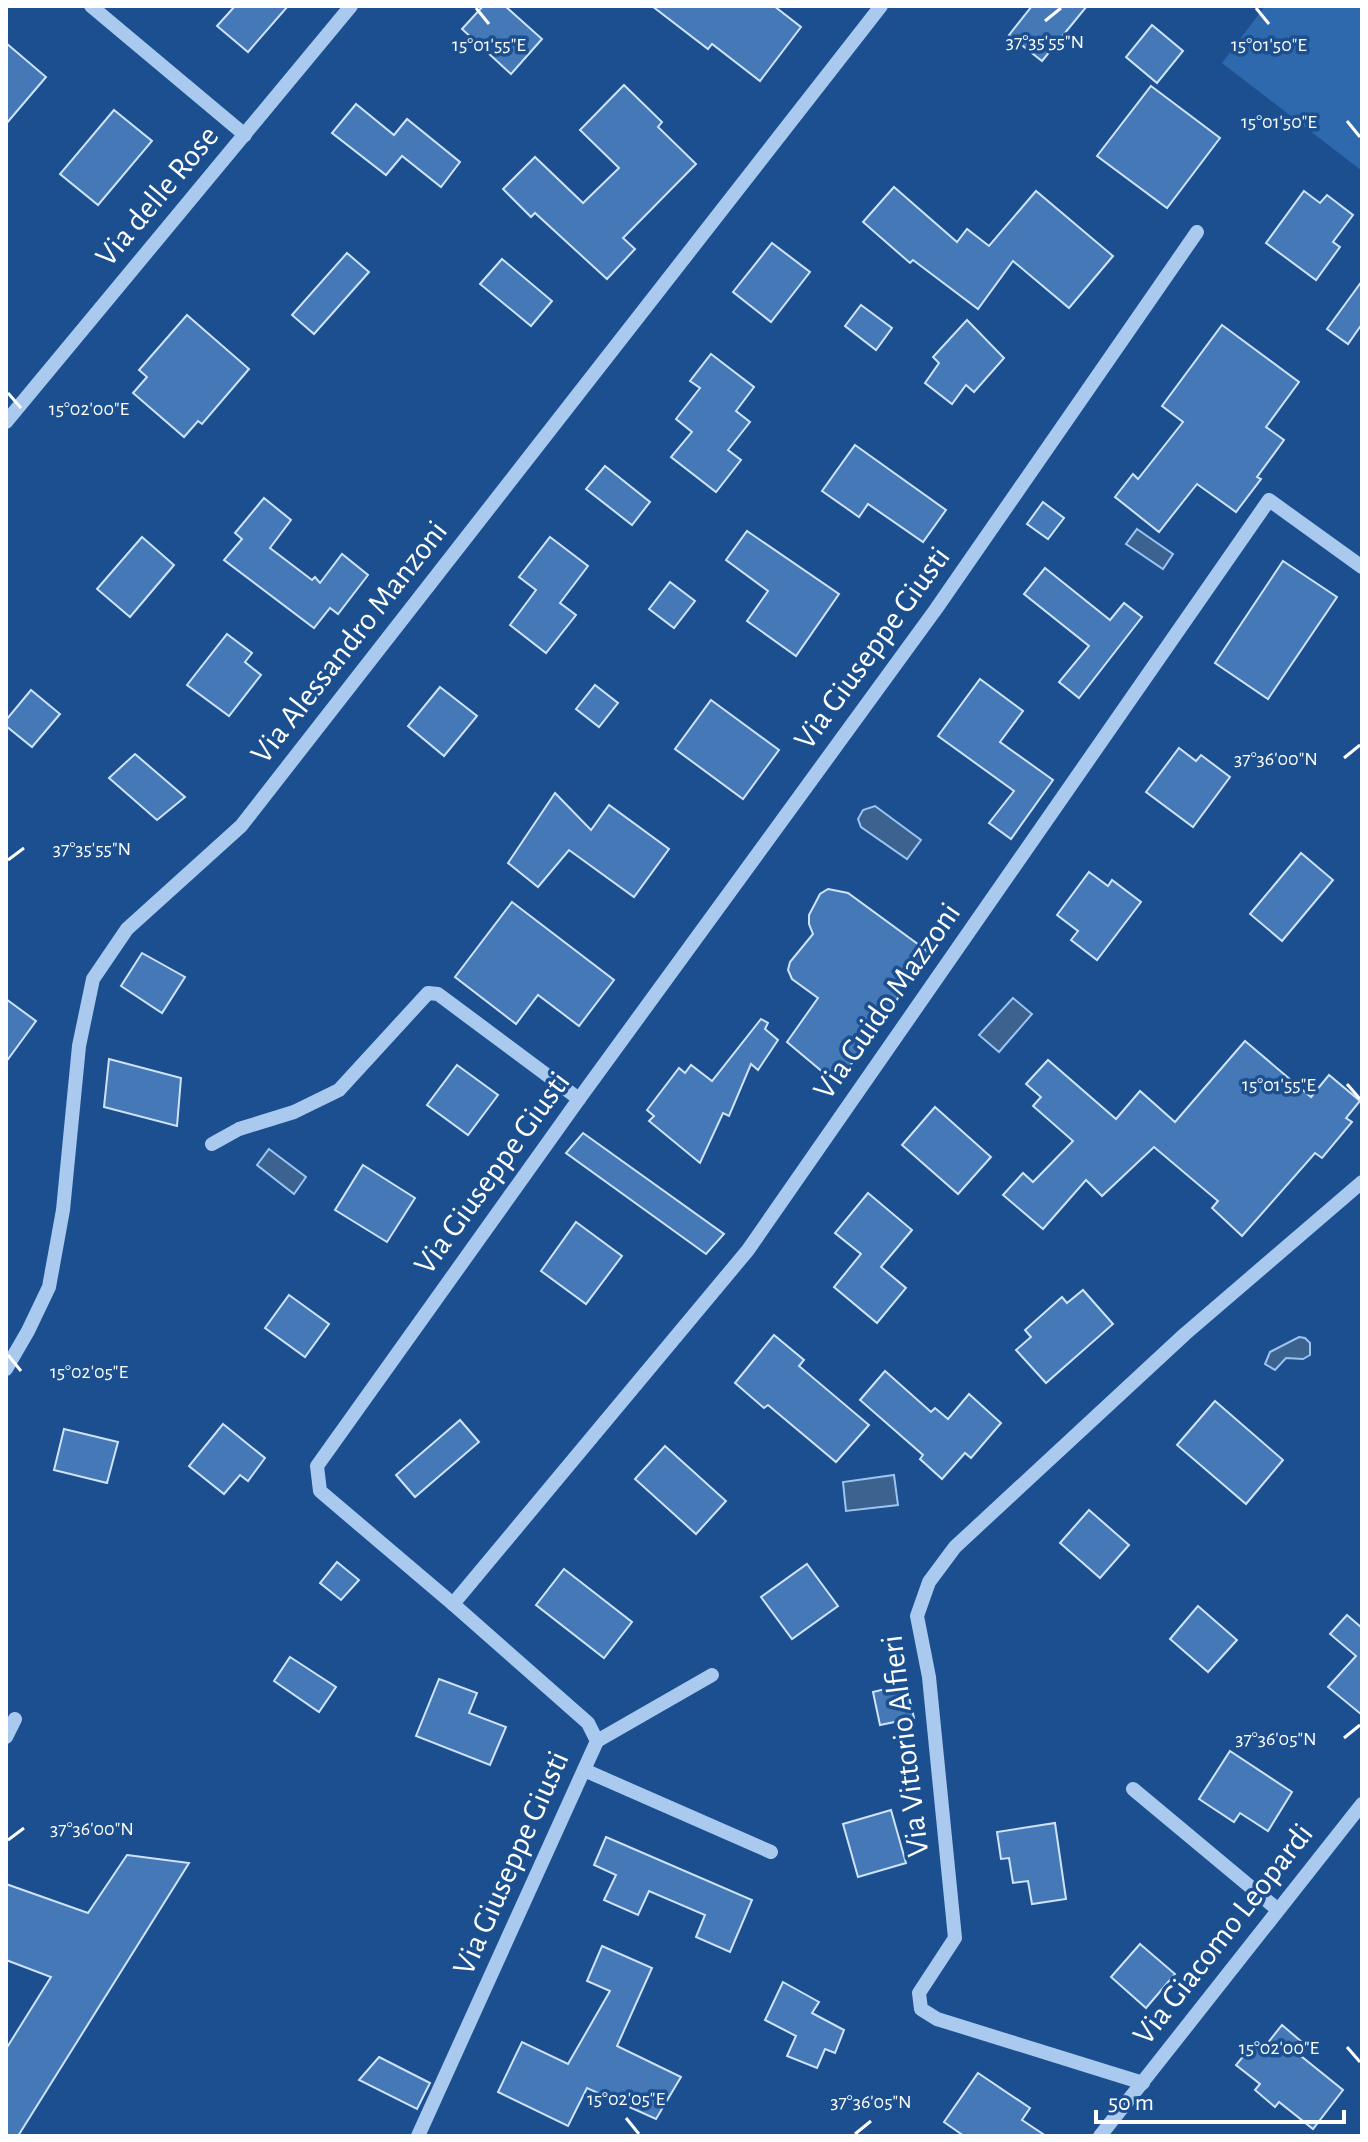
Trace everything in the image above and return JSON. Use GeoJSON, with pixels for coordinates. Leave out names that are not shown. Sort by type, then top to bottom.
{"type":"FeatureCollection","features":[{"type":"Feature","properties":{"kind":"street"},"geometry":{"type":"LineString","coordinates":[[91,6],[245,135]]}},
{"type":"Feature","properties":{"kind":"street","name":"Via delle Rose"},"geometry":{"type":"LineString","coordinates":[[6,422],[351,6]]}},
{"type":"Feature","properties":{"kind":"street","name":"Via Alessandro Manzoni"},"geometry":{"type":"LineString","coordinates":[[6,1369],[49,1287],[63,1210],[79,1046],[93,979],[127,929],[241,826],[881,6]]}},
{"type":"Feature","properties":{"kind":"street","name":"Via Giuseppe Giusti"},"geometry":{"type":"LineString","coordinates":[[418,2136],[597,1741],[588,1723],[320,1491],[317,1466],[579,1099],[936,609],[1197,232]]}},
{"type":"Feature","properties":{"kind":"street","name":"Via Guido Mazzoni"},"geometry":{"type":"LineString","coordinates":[[453,1604],[748,1250],[1269,500],[1362,567]]}},
{"type":"Feature","properties":{"kind":"street"},"geometry":{"type":"LineString","coordinates":[[212,1144],[239,1129],[294,1112],[339,1090],[428,993],[438,994],[579,1099]]}},
{"type":"Feature","properties":{"kind":"street","name":"Via Vittorio Alfieri"},"geometry":{"type":"LineString","coordinates":[[1143,2083],[937,2019],[921,2009],[919,1993],[955,1938],[929,1677],[917,1616],[929,1582],[955,1547],[1185,1334],[1362,1182]]}},
{"type":"Feature","properties":{"kind":"street"},"geometry":{"type":"LineString","coordinates":[[597,1741],[712,1675]]}},
{"type":"Feature","properties":{"kind":"street"},"geometry":{"type":"LineString","coordinates":[[6,1737],[15,1719]]}},
{"type":"Feature","properties":{"kind":"street"},"geometry":{"type":"LineString","coordinates":[[584,1770],[771,1852]]}},
{"type":"Feature","properties":{"kind":"street"},"geometry":{"type":"LineString","coordinates":[[1133,1789],[1277,1909]]}},
{"type":"Feature","properties":{"kind":"street","name":"Via Giacomo Leopardi"},"geometry":{"type":"LineString","coordinates":[[1100,2136],[1362,1804]]}},
{"type":"Feature","properties":{"kind":"shaded area"},"geometry":{"type":"Polygon","coordinates":[[[1265,6],[1362,6],[1362,171],[1222,63],[1265,6]]]}},
{"type":"Feature","properties":{"kind":"shaded area"},"geometry":{"type":"Polygon","coordinates":[[[1137,529],[1173,554],[1163,569],[1126,544],[1137,529]]]}},
{"type":"Feature","properties":{"kind":"shaded area"},"geometry":{"type":"Polygon","coordinates":[[[875,806],[921,840],[907,859],[861,827],[858,819],[863,810],[875,806]]]}},
{"type":"Feature","properties":{"kind":"shaded area"},"geometry":{"type":"Polygon","coordinates":[[[1013,998],[1032,1014],[999,1052],[979,1035],[1013,998]]]}},
{"type":"Feature","properties":{"kind":"shaded area"},"geometry":{"type":"Polygon","coordinates":[[[269,1149],[306,1177],[294,1194],[257,1165],[269,1149]]]}},
{"type":"Feature","properties":{"kind":"shaded area"},"geometry":{"type":"Polygon","coordinates":[[[1299,1337],[1310,1343],[1310,1355],[1303,1359],[1286,1358],[1275,1370],[1265,1364],[1270,1352],[1299,1337]]]}},
{"type":"Feature","properties":{"kind":"shaded area"},"geometry":{"type":"Polygon","coordinates":[[[894,1475],[898,1505],[846,1511],[843,1482],[894,1475]]]}},
{"type":"Feature","properties":{"kind":"building"},"geometry":{"type":"Polygon","coordinates":[[[235,6],[288,6],[248,52],[217,26],[235,6]]]}},
{"type":"Feature","properties":{"kind":"building"},"geometry":{"type":"Polygon","coordinates":[[[483,6],[505,6],[542,39],[511,74],[462,29],[483,6]]]}},
{"type":"Feature","properties":{"kind":"building"},"geometry":{"type":"Polygon","coordinates":[[[652,6],[774,6],[801,27],[760,81],[712,44],[708,49],[652,6]]]}},
{"type":"Feature","properties":{"kind":"building"},"geometry":{"type":"Polygon","coordinates":[[[1032,6],[1087,6],[1042,61],[1009,35],[1032,6]]]}},
{"type":"Feature","properties":{"kind":"building"},"geometry":{"type":"Polygon","coordinates":[[[1152,25],[1183,51],[1157,83],[1126,57],[1152,25]]]}},
{"type":"Feature","properties":{"kind":"building"},"geometry":{"type":"Polygon","coordinates":[[[6,43],[46,77],[6,124],[6,43]]]}},
{"type":"Feature","properties":{"kind":"building"},"geometry":{"type":"Polygon","coordinates":[[[624,85],[662,122],[658,127],[696,164],[623,238],[635,249],[607,279],[535,213],[531,217],[503,189],[535,157],[583,203],[619,168],[580,130],[624,85]]]}},
{"type":"Feature","properties":{"kind":"building"},"geometry":{"type":"Polygon","coordinates":[[[1151,86],[1220,138],[1167,208],[1097,156],[1151,86]]]}},
{"type":"Feature","properties":{"kind":"building"},"geometry":{"type":"Polygon","coordinates":[[[356,104],[394,135],[407,119],[460,162],[441,187],[402,156],[386,175],[332,133],[356,104]]]}},
{"type":"Feature","properties":{"kind":"building"},"geometry":{"type":"Polygon","coordinates":[[[114,110],[152,141],[98,205],[60,174],[114,110]]]}},
{"type":"Feature","properties":{"kind":"building"},"geometry":{"type":"Polygon","coordinates":[[[894,187],[957,242],[967,229],[989,246],[1036,191],[1113,256],[1069,308],[1013,261],[978,309],[913,260],[910,263],[863,222],[894,187]]]}},
{"type":"Feature","properties":{"kind":"building"},"geometry":{"type":"Polygon","coordinates":[[[1304,191],[1320,203],[1327,195],[1353,215],[1333,242],[1340,247],[1316,280],[1266,243],[1304,191]]]}},
{"type":"Feature","properties":{"kind":"building"},"geometry":{"type":"Polygon","coordinates":[[[772,243],[810,272],[771,322],[733,292],[772,243]]]}},
{"type":"Feature","properties":{"kind":"building"},"geometry":{"type":"Polygon","coordinates":[[[347,253],[369,272],[314,334],[292,315],[347,253]]]}},
{"type":"Feature","properties":{"kind":"building"},"geometry":{"type":"Polygon","coordinates":[[[502,259],[552,301],[531,326],[480,284],[502,259]]]}},
{"type":"Feature","properties":{"kind":"building"},"geometry":{"type":"Polygon","coordinates":[[[1362,281],[1362,324],[1348,344],[1327,329],[1362,281]]]}},
{"type":"Feature","properties":{"kind":"building"},"geometry":{"type":"Polygon","coordinates":[[[861,305],[892,328],[876,350],[845,326],[861,305]]]}},
{"type":"Feature","properties":{"kind":"building"},"geometry":{"type":"Polygon","coordinates":[[[187,315],[249,369],[202,424],[198,421],[184,437],[133,393],[147,377],[139,370],[187,315]]]}},
{"type":"Feature","properties":{"kind":"building"},"geometry":{"type":"Polygon","coordinates":[[[967,320],[1004,358],[974,392],[966,385],[952,404],[925,383],[939,363],[933,357],[967,320]]]}},
{"type":"Feature","properties":{"kind":"building"},"geometry":{"type":"Polygon","coordinates":[[[1222,325],[1299,382],[1266,427],[1284,440],[1257,477],[1261,479],[1236,512],[1197,484],[1159,532],[1115,497],[1133,474],[1138,479],[1183,422],[1162,406],[1222,325]]]}},
{"type":"Feature","properties":{"kind":"building"},"geometry":{"type":"Polygon","coordinates":[[[711,354],[754,387],[736,411],[750,422],[728,450],[741,460],[716,492],[671,457],[692,432],[676,419],[700,388],[690,381],[711,354]]]}},
{"type":"Feature","properties":{"kind":"building"},"geometry":{"type":"Polygon","coordinates":[[[855,445],[946,510],[923,542],[868,504],[859,517],[822,491],[855,445]]]}},
{"type":"Feature","properties":{"kind":"building"},"geometry":{"type":"Polygon","coordinates":[[[605,466],[650,502],[632,525],[586,489],[605,466]]]}},
{"type":"Feature","properties":{"kind":"building"},"geometry":{"type":"Polygon","coordinates":[[[264,498],[291,520],[270,548],[312,580],[315,577],[320,583],[342,554],[368,575],[338,614],[330,608],[314,628],[224,560],[242,539],[235,533],[264,498]]]}},
{"type":"Feature","properties":{"kind":"building"},"geometry":{"type":"Polygon","coordinates":[[[1043,502],[1064,518],[1048,539],[1027,524],[1043,502]]]}},
{"type":"Feature","properties":{"kind":"building"},"geometry":{"type":"Polygon","coordinates":[[[747,531],[839,594],[796,656],[747,621],[768,591],[726,560],[747,531]]]}},
{"type":"Feature","properties":{"kind":"building"},"geometry":{"type":"Polygon","coordinates":[[[142,537],[174,565],[130,617],[97,589],[142,537]]]}},
{"type":"Feature","properties":{"kind":"building"},"geometry":{"type":"Polygon","coordinates":[[[550,537],[588,566],[560,603],[576,615],[546,653],[510,625],[536,590],[519,577],[550,537]]]}},
{"type":"Feature","properties":{"kind":"building"},"geometry":{"type":"Polygon","coordinates":[[[1283,561],[1337,597],[1268,699],[1215,663],[1283,561]]]}},
{"type":"Feature","properties":{"kind":"building"},"geometry":{"type":"Polygon","coordinates":[[[1045,568],[1110,620],[1124,603],[1142,617],[1079,698],[1059,682],[1089,646],[1024,594],[1045,568]]]}},
{"type":"Feature","properties":{"kind":"building"},"geometry":{"type":"Polygon","coordinates":[[[670,582],[695,601],[674,628],[649,609],[670,582]]]}},
{"type":"Feature","properties":{"kind":"building"},"geometry":{"type":"Polygon","coordinates":[[[227,634],[252,653],[245,662],[261,675],[229,716],[187,685],[227,634]]]}},
{"type":"Feature","properties":{"kind":"building"},"geometry":{"type":"Polygon","coordinates":[[[980,679],[1023,711],[1000,742],[1053,780],[1011,839],[989,823],[1014,791],[938,736],[980,679]]]}},
{"type":"Feature","properties":{"kind":"building"},"geometry":{"type":"Polygon","coordinates":[[[595,685],[618,703],[599,727],[576,709],[595,685]]]}},
{"type":"Feature","properties":{"kind":"building"},"geometry":{"type":"Polygon","coordinates":[[[440,687],[477,716],[444,756],[408,726],[440,687]]]}},
{"type":"Feature","properties":{"kind":"building"},"geometry":{"type":"Polygon","coordinates":[[[31,690],[60,714],[32,747],[6,726],[6,720],[31,690]]]}},
{"type":"Feature","properties":{"kind":"building"},"geometry":{"type":"Polygon","coordinates":[[[711,700],[779,750],[743,799],[675,749],[711,700]]]}},
{"type":"Feature","properties":{"kind":"building"},"geometry":{"type":"Polygon","coordinates":[[[1179,748],[1196,761],[1201,755],[1230,777],[1193,827],[1146,792],[1179,748]]]}},
{"type":"Feature","properties":{"kind":"building"},"geometry":{"type":"Polygon","coordinates":[[[135,754],[185,797],[157,820],[109,778],[135,754]]]}},
{"type":"Feature","properties":{"kind":"building"},"geometry":{"type":"Polygon","coordinates":[[[555,793],[591,830],[609,805],[669,849],[634,897],[569,850],[538,887],[508,863],[555,793]]]}},
{"type":"Feature","properties":{"kind":"building"},"geometry":{"type":"Polygon","coordinates":[[[1301,853],[1333,880],[1282,941],[1250,914],[1301,853]]]}},
{"type":"Feature","properties":{"kind":"building"},"geometry":{"type":"Polygon","coordinates":[[[1089,872],[1108,886],[1112,880],[1141,902],[1097,960],[1071,940],[1078,931],[1057,915],[1089,872]]]}},
{"type":"Feature","properties":{"kind":"building"},"geometry":{"type":"Polygon","coordinates":[[[828,889],[848,893],[930,953],[837,1084],[787,1042],[818,998],[792,979],[788,970],[790,962],[813,934],[809,915],[820,894],[828,889]]]}},
{"type":"Feature","properties":{"kind":"building"},"geometry":{"type":"Polygon","coordinates":[[[512,902],[614,980],[579,1026],[538,995],[516,1024],[455,977],[512,902]]]}},
{"type":"Feature","properties":{"kind":"building"},"geometry":{"type":"Polygon","coordinates":[[[142,953],[185,977],[162,1013],[121,986],[142,953]]]}},
{"type":"Feature","properties":{"kind":"building"},"geometry":{"type":"Polygon","coordinates":[[[6,999],[36,1021],[6,1062],[6,999]]]}},
{"type":"Feature","properties":{"kind":"building"},"geometry":{"type":"Polygon","coordinates":[[[761,1019],[768,1023],[765,1029],[778,1040],[758,1070],[751,1064],[729,1116],[723,1113],[700,1163],[649,1121],[654,1116],[647,1110],[679,1068],[685,1073],[691,1065],[712,1081],[761,1019]]]}},
{"type":"Feature","properties":{"kind":"building"},"geometry":{"type":"Polygon","coordinates":[[[1245,1041],[1311,1097],[1329,1075],[1360,1101],[1346,1118],[1352,1122],[1322,1158],[1315,1153],[1242,1236],[1212,1208],[1218,1201],[1154,1147],[1102,1196],[1086,1180],[1043,1229],[1003,1195],[1023,1173],[1033,1182],[1073,1141],[1033,1106],[1041,1097],[1026,1084],[1048,1060],[1116,1119],[1140,1091],[1175,1122],[1245,1041]]]}},
{"type":"Feature","properties":{"kind":"building"},"geometry":{"type":"Polygon","coordinates":[[[109,1059],[181,1078],[177,1126],[104,1107],[109,1059]]]}},
{"type":"Feature","properties":{"kind":"building"},"geometry":{"type":"Polygon","coordinates":[[[457,1065],[498,1095],[468,1135],[427,1105],[457,1065]]]}},
{"type":"Feature","properties":{"kind":"building"},"geometry":{"type":"Polygon","coordinates":[[[935,1107],[991,1157],[958,1194],[902,1145],[935,1107]]]}},
{"type":"Feature","properties":{"kind":"building"},"geometry":{"type":"Polygon","coordinates":[[[583,1133],[724,1234],[706,1254],[566,1153],[583,1133]]]}},
{"type":"Feature","properties":{"kind":"building"},"geometry":{"type":"Polygon","coordinates":[[[363,1165],[415,1198],[387,1242],[335,1210],[363,1165]]]}},
{"type":"Feature","properties":{"kind":"building"},"geometry":{"type":"Polygon","coordinates":[[[868,1193],[912,1230],[881,1267],[906,1288],[877,1323],[834,1287],[861,1254],[835,1233],[868,1193]]]}},
{"type":"Feature","properties":{"kind":"building"},"geometry":{"type":"Polygon","coordinates":[[[576,1222],[622,1256],[586,1304],[541,1271],[576,1222]]]}},
{"type":"Feature","properties":{"kind":"building"},"geometry":{"type":"Polygon","coordinates":[[[1083,1290],[1113,1324],[1046,1383],[1016,1350],[1031,1337],[1025,1330],[1062,1297],[1067,1303],[1083,1290]]]}},
{"type":"Feature","properties":{"kind":"building"},"geometry":{"type":"Polygon","coordinates":[[[289,1295],[329,1324],[305,1357],[265,1328],[289,1295]]]}},
{"type":"Feature","properties":{"kind":"building"},"geometry":{"type":"Polygon","coordinates":[[[774,1335],[804,1360],[799,1366],[869,1425],[836,1462],[768,1405],[764,1408],[735,1383],[774,1335]]]}},
{"type":"Feature","properties":{"kind":"building"},"geometry":{"type":"Polygon","coordinates":[[[885,1371],[931,1412],[935,1408],[948,1419],[969,1394],[1001,1423],[971,1458],[965,1453],[942,1479],[920,1459],[923,1455],[860,1400],[885,1371]]]}},
{"type":"Feature","properties":{"kind":"building"},"geometry":{"type":"Polygon","coordinates":[[[1215,1401],[1283,1460],[1246,1504],[1177,1445],[1215,1401]]]}},
{"type":"Feature","properties":{"kind":"building"},"geometry":{"type":"Polygon","coordinates":[[[460,1420],[479,1442],[415,1497],[396,1475],[460,1420]]]}},
{"type":"Feature","properties":{"kind":"building"},"geometry":{"type":"Polygon","coordinates":[[[223,1424],[265,1458],[248,1481],[240,1475],[224,1494],[189,1466],[223,1424]]]}},
{"type":"Feature","properties":{"kind":"building"},"geometry":{"type":"Polygon","coordinates":[[[64,1429],[118,1442],[107,1483],[54,1470],[64,1429]]]}},
{"type":"Feature","properties":{"kind":"building"},"geometry":{"type":"Polygon","coordinates":[[[665,1446],[726,1501],[696,1534],[635,1479],[665,1446]]]}},
{"type":"Feature","properties":{"kind":"building"},"geometry":{"type":"Polygon","coordinates":[[[1089,1510],[1129,1545],[1100,1578],[1060,1543],[1089,1510]]]}},
{"type":"Feature","properties":{"kind":"building"},"geometry":{"type":"Polygon","coordinates":[[[337,1562],[359,1580],[341,1600],[320,1583],[337,1562]]]}},
{"type":"Feature","properties":{"kind":"building"},"geometry":{"type":"Polygon","coordinates":[[[807,1564],[838,1606],[792,1639],[761,1597],[807,1564]]]}},
{"type":"Feature","properties":{"kind":"building"},"geometry":{"type":"Polygon","coordinates":[[[564,1569],[632,1622],[604,1658],[536,1605],[564,1569]]]}},
{"type":"Feature","properties":{"kind":"building"},"geometry":{"type":"Polygon","coordinates":[[[1198,1606],[1237,1640],[1208,1672],[1170,1639],[1198,1606]]]}},
{"type":"Feature","properties":{"kind":"building"},"geometry":{"type":"Polygon","coordinates":[[[1347,1615],[1362,1628],[1362,1715],[1328,1687],[1356,1656],[1330,1634],[1347,1615]]]}},
{"type":"Feature","properties":{"kind":"building"},"geometry":{"type":"Polygon","coordinates":[[[290,1657],[336,1687],[319,1712],[274,1681],[290,1657]]]}},
{"type":"Feature","properties":{"kind":"building"},"geometry":{"type":"Polygon","coordinates":[[[439,1679],[477,1693],[469,1713],[506,1727],[490,1765],[416,1736],[439,1679]]]}},
{"type":"Feature","properties":{"kind":"building"},"geometry":{"type":"Polygon","coordinates":[[[906,1684],[914,1718],[880,1725],[873,1692],[906,1684]]]}},
{"type":"Feature","properties":{"kind":"building"},"geometry":{"type":"Polygon","coordinates":[[[1230,1751],[1292,1792],[1268,1831],[1240,1813],[1234,1822],[1199,1799],[1230,1751]]]}},
{"type":"Feature","properties":{"kind":"building"},"geometry":{"type":"Polygon","coordinates":[[[891,1810],[906,1863],[858,1877],[843,1824],[891,1810]]]}},
{"type":"Feature","properties":{"kind":"building"},"geometry":{"type":"Polygon","coordinates":[[[1055,1823],[1066,1899],[1032,1904],[1028,1881],[1013,1883],[1009,1858],[1001,1859],[997,1832],[1055,1823]]]}},
{"type":"Feature","properties":{"kind":"building"},"geometry":{"type":"Polygon","coordinates":[[[606,1837],[752,1900],[730,1952],[696,1937],[705,1915],[649,1891],[638,1915],[604,1900],[616,1875],[594,1865],[606,1837]]]}},
{"type":"Feature","properties":{"kind":"building"},"geometry":{"type":"Polygon","coordinates":[[[127,1855],[189,1863],[18,2136],[6,2136],[6,2049],[51,1977],[6,1960],[6,1884],[88,1913],[127,1855]]]}},
{"type":"Feature","properties":{"kind":"building"},"geometry":{"type":"Polygon","coordinates":[[[1140,1944],[1175,1974],[1146,2008],[1111,1977],[1140,1944]]]}},
{"type":"Feature","properties":{"kind":"building"},"geometry":{"type":"Polygon","coordinates":[[[602,1946],[652,1968],[617,2046],[681,2077],[656,2119],[587,2088],[568,2126],[498,2092],[522,2042],[568,2064],[610,1991],[587,1981],[602,1946]]]}},
{"type":"Feature","properties":{"kind":"building"},"geometry":{"type":"Polygon","coordinates":[[[783,1982],[819,2002],[812,2013],[844,2030],[835,2053],[825,2049],[817,2068],[787,2056],[796,2036],[765,2020],[783,1982]]]}},
{"type":"Feature","properties":{"kind":"building"},"geometry":{"type":"Polygon","coordinates":[[[1282,2025],[1303,2043],[1296,2052],[1343,2090],[1313,2129],[1279,2102],[1275,2107],[1255,2090],[1260,2084],[1236,2065],[1254,2043],[1262,2050],[1282,2025]]]}},
{"type":"Feature","properties":{"kind":"building"},"geometry":{"type":"Polygon","coordinates":[[[379,2057],[430,2083],[417,2109],[359,2080],[379,2057]]]}},
{"type":"Feature","properties":{"kind":"building"},"geometry":{"type":"Polygon","coordinates":[[[978,2073],[1030,2108],[1022,2120],[1046,2136],[964,2136],[944,2122],[978,2073]]]}}]}
